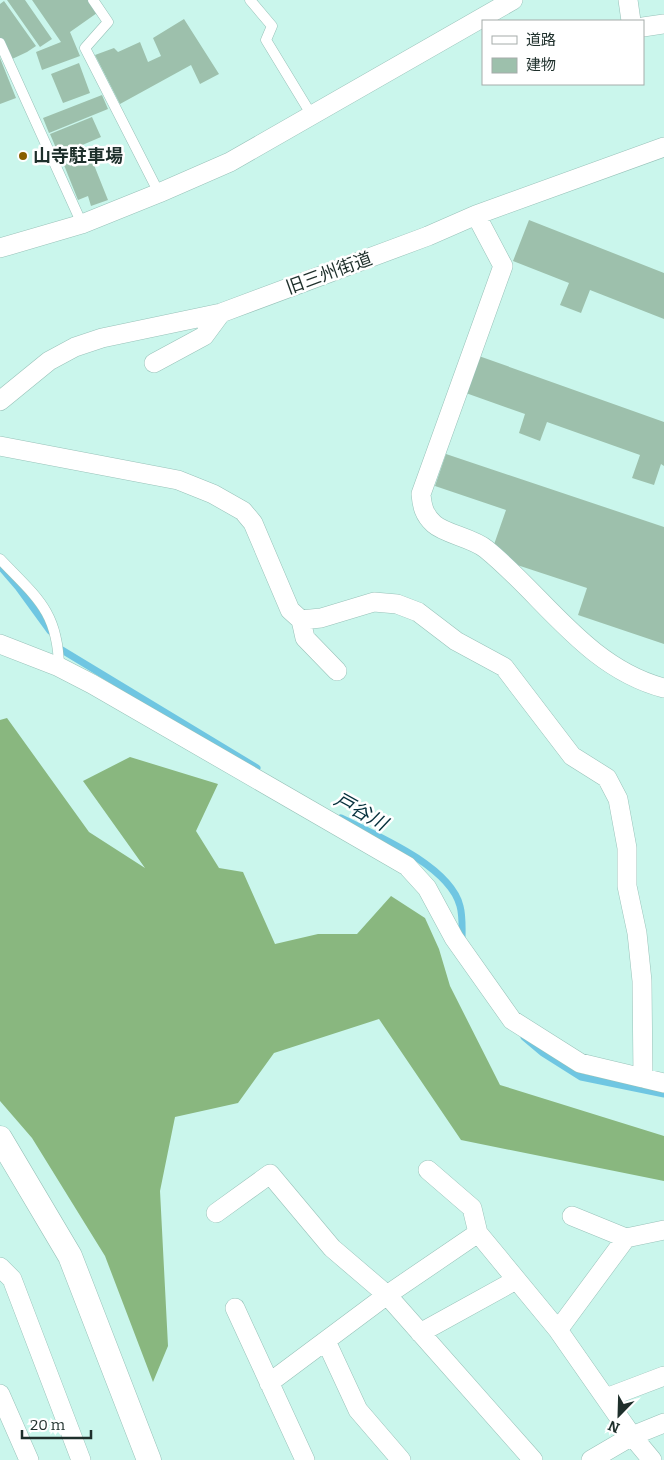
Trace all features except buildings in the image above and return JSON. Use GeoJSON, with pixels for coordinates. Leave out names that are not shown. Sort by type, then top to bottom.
{"type":"FeatureCollection","features":[{"type":"Feature","properties":{"kind":"street"},"geometry":{"type":"LineString","coordinates":[[0,248],[82,224],[230,162],[513,0]]}},
{"type":"Feature","properties":{"kind":"street"},"geometry":{"type":"LineString","coordinates":[[628,0],[631,20]]}},
{"type":"Feature","properties":{"kind":"street"},"geometry":{"type":"LineString","coordinates":[[644,27],[664,24]]}},
{"type":"Feature","properties":{"kind":"street","name":"旧三州街道"},"geometry":{"type":"LineString","coordinates":[[0,401],[49,360],[75,347],[102,338],[221,313],[428,236],[476,215],[664,147]]}},
{"type":"Feature","properties":{"kind":"street"},"geometry":{"type":"LineString","coordinates":[[476,215],[503,266],[422,494],[422,509],[434,524],[483,546],[508,567],[570,632],[606,661],[652,685],[664,688]]}},
{"type":"Feature","properties":{"kind":"street"},"geometry":{"type":"LineString","coordinates":[[154,363],[204,336],[221,313]]}},
{"type":"Feature","properties":{"kind":"street"},"geometry":{"type":"LineString","coordinates":[[0,446],[178,480],[213,494],[243,511],[253,523],[290,610],[301,620],[305,638],[337,671]]}},
{"type":"Feature","properties":{"kind":"street"},"geometry":{"type":"LineString","coordinates":[[301,620],[321,618],[374,602],[397,604],[418,612],[456,641],[504,667],[572,756],[607,778],[618,799],[627,848],[627,886],[637,933],[642,981],[643,1078]]}},
{"type":"Feature","properties":{"kind":"street"},"geometry":{"type":"LineString","coordinates":[[0,644],[59,662],[92,684],[407,866],[427,888],[454,938],[512,1020],[580,1063],[664,1083]]}},
{"type":"Feature","properties":{"kind":"street"},"geometry":{"type":"LineString","coordinates":[[0,1138],[70,1256],[149,1460]]}},
{"type":"Feature","properties":{"kind":"street"},"geometry":{"type":"LineString","coordinates":[[428,1170],[472,1208],[478,1233],[558,1330],[632,1436],[652,1460]]}},
{"type":"Feature","properties":{"kind":"street"},"geometry":{"type":"LineString","coordinates":[[216,1213],[270,1174],[332,1248],[387,1295],[533,1460]]}},
{"type":"Feature","properties":{"kind":"street"},"geometry":{"type":"LineString","coordinates":[[572,1216],[626,1238],[664,1230]]}},
{"type":"Feature","properties":{"kind":"street"},"geometry":{"type":"LineString","coordinates":[[269,1383],[387,1295],[478,1233]]}},
{"type":"Feature","properties":{"kind":"street"},"geometry":{"type":"LineString","coordinates":[[558,1330],[626,1238]]}},
{"type":"Feature","properties":{"kind":"street"},"geometry":{"type":"LineString","coordinates":[[0,1267],[12,1279],[81,1460]]}},
{"type":"Feature","properties":{"kind":"street"},"geometry":{"type":"LineString","coordinates":[[420,1333],[516,1280]]}},
{"type":"Feature","properties":{"kind":"street"},"geometry":{"type":"LineString","coordinates":[[235,1308],[305,1460]]}},
{"type":"Feature","properties":{"kind":"street"},"geometry":{"type":"LineString","coordinates":[[326,1341],[358,1410],[401,1460]]}},
{"type":"Feature","properties":{"kind":"street"},"geometry":{"type":"LineString","coordinates":[[606,1398],[664,1376]]}},
{"type":"Feature","properties":{"kind":"street"},"geometry":{"type":"LineString","coordinates":[[0,1394],[29,1460]]}},
{"type":"Feature","properties":{"kind":"street"},"geometry":{"type":"LineString","coordinates":[[591,1460],[632,1436],[664,1423]]}},
{"type":"Feature","properties":{"kind":"lane"},"geometry":{"type":"LineString","coordinates":[[93,0],[108,22],[85,48],[159,193]]}},
{"type":"Feature","properties":{"kind":"lane"},"geometry":{"type":"LineString","coordinates":[[250,0],[272,26],[266,40],[311,114]]}},
{"type":"Feature","properties":{"kind":"lane"},"geometry":{"type":"LineString","coordinates":[[0,43],[82,224]]}},
{"type":"Feature","properties":{"kind":"lane"},"geometry":{"type":"LineString","coordinates":[[0,559],[42,603],[54,626],[59,662]]}},
{"type":"Feature","properties":{"kind":"green space"},"geometry":{"type":"Polygon","coordinates":[[[7,718],[89,832],[145,868],[83,781],[130,757],[218,784],[196,831],[219,868],[243,872],[275,944],[318,934],[357,934],[391,896],[425,918],[439,949],[450,986],[500,1085],[664,1136],[664,1181],[461,1140],[379,1019],[274,1053],[238,1103],[175,1117],[160,1191],[168,1346],[153,1382],[105,1256],[32,1138],[0,1101],[0,720],[7,718]]]}},
{"type":"Feature","properties":{"kind":"waterway","name":"戸谷川"},"geometry":{"type":"LineString","coordinates":[[0,566],[50,631]]}},
{"type":"Feature","properties":{"kind":"waterway","name":"戸谷川"},"geometry":{"type":"LineString","coordinates":[[57,647],[257,768]]}},
{"type":"Feature","properties":{"kind":"waterway","name":"戸谷川"},"geometry":{"type":"LineString","coordinates":[[341,818],[410,853],[442,878],[453,891],[460,906],[462,941]]}},
{"type":"Feature","properties":{"kind":"waterway","name":"戸谷川"},"geometry":{"type":"LineString","coordinates":[[524,1037],[543,1053],[581,1077],[664,1094]]}},
{"type":"Feature","properties":{"kind":"place","name":"山寺駐車場"},"geometry":{"type":"Point","coordinates":[23,156]}}]}
